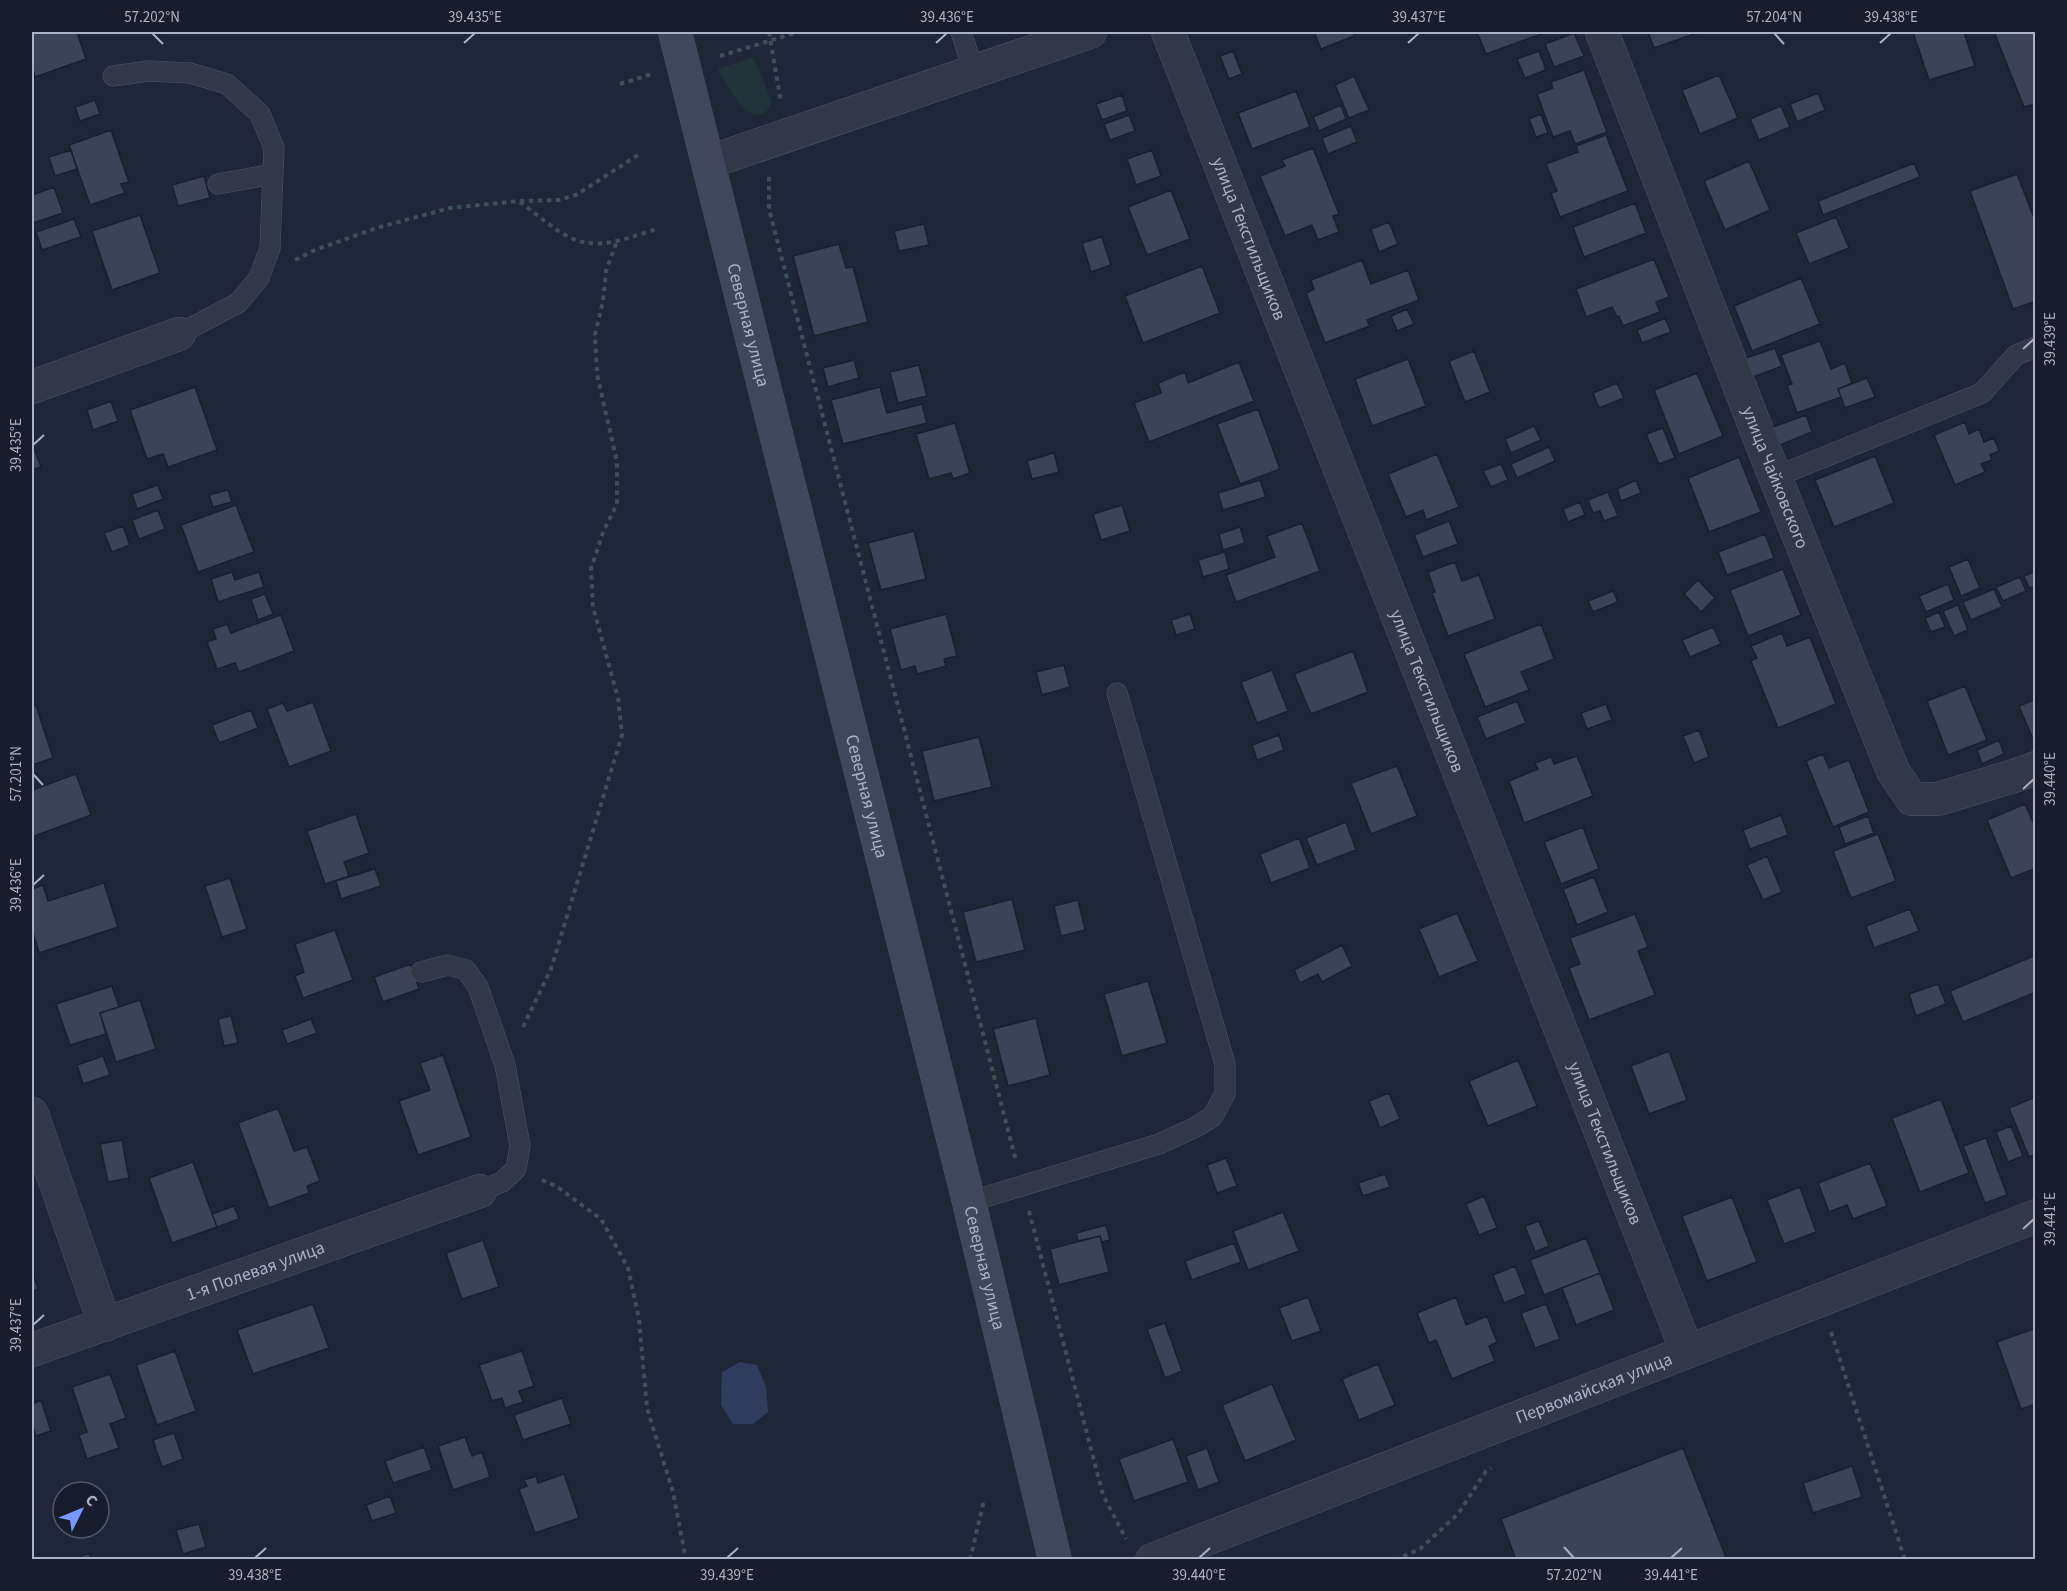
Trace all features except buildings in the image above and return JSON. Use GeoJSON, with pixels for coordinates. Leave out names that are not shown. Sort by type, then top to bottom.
{"type":"FeatureCollection","features":[{"type":"Feature","properties":{"kind":"main road","name":"Северная улица"},"geometry":{"type":"LineString","coordinates":[[675,32],[969,1202],[1055,1560]]}},
{"type":"Feature","properties":{"kind":"street","name":"улица Текстильщиков"},"geometry":{"type":"LineString","coordinates":[[1168,32],[1687,1351]]}},
{"type":"Feature","properties":{"kind":"street","name":"улица Чайковского"},"geometry":{"type":"LineString","coordinates":[[1602,32],[1775,477],[1893,771],[1912,799],[1938,799],[2036,768]]}},
{"type":"Feature","properties":{"kind":"street"},"geometry":{"type":"LineString","coordinates":[[709,162],[974,72],[1078,34]]}},
{"type":"Feature","properties":{"kind":"street"},"geometry":{"type":"LineString","coordinates":[[32,387],[179,334]]}},
{"type":"Feature","properties":{"kind":"street"},"geometry":{"type":"LineString","coordinates":[[32,1114],[105,1325]]}},
{"type":"Feature","properties":{"kind":"street","name":"1-я Полевая улица"},"geometry":{"type":"LineString","coordinates":[[32,1350],[480,1191]]}},
{"type":"Feature","properties":{"kind":"street","name":"Первомайская улица"},"geometry":{"type":"LineString","coordinates":[[1152,1560],[2036,1216]]}},
{"type":"Feature","properties":{"kind":"lane"},"geometry":{"type":"LineString","coordinates":[[961,32],[974,72]]}},
{"type":"Feature","properties":{"kind":"lane"},"geometry":{"type":"LineString","coordinates":[[113,76],[149,71],[190,73],[227,84],[260,114],[274,148],[270,248],[260,278],[238,303],[179,334]]}},
{"type":"Feature","properties":{"kind":"lane"},"geometry":{"type":"LineString","coordinates":[[218,184],[273,174]]}},
{"type":"Feature","properties":{"kind":"lane"},"geometry":{"type":"LineString","coordinates":[[1775,477],[1982,393],[2016,355],[2036,347]]}},
{"type":"Feature","properties":{"kind":"lane"},"geometry":{"type":"LineString","coordinates":[[969,1202],[1159,1144],[1212,1117],[1225,1094],[1225,1064],[1117,693]]}},
{"type":"Feature","properties":{"kind":"lane"},"geometry":{"type":"LineString","coordinates":[[421,972],[448,965],[466,970],[478,987],[505,1065],[520,1146],[516,1169],[502,1182],[480,1191]]}},
{"type":"Feature","properties":{"kind":"path"},"geometry":{"type":"LineString","coordinates":[[769,32],[782,106],[779,138],[769,174],[769,209],[1103,1495],[1124,1537]]}},
{"type":"Feature","properties":{"kind":"path"},"geometry":{"type":"LineString","coordinates":[[720,56],[798,32]]}},
{"type":"Feature","properties":{"kind":"path"},"geometry":{"type":"LineString","coordinates":[[620,84],[658,72]]}},
{"type":"Feature","properties":{"kind":"path"},"geometry":{"type":"LineString","coordinates":[[260,278],[315,250],[380,227],[450,208],[519,201],[559,200],[576,195],[638,155]]}},
{"type":"Feature","properties":{"kind":"path"},"geometry":{"type":"LineString","coordinates":[[519,201],[566,235],[588,243],[617,241],[657,229]]}},
{"type":"Feature","properties":{"kind":"path"},"geometry":{"type":"LineString","coordinates":[[505,1065],[550,969],[621,735],[618,698],[593,607],[591,569],[603,532],[617,504],[617,462],[597,374],[595,335],[603,301],[606,271],[617,241]]}},
{"type":"Feature","properties":{"kind":"path"},"geometry":{"type":"LineString","coordinates":[[516,1169],[556,1186],[601,1219],[628,1268],[639,1319],[647,1408],[673,1492],[686,1560]]}},
{"type":"Feature","properties":{"kind":"path"},"geometry":{"type":"LineString","coordinates":[[1827,1322],[1905,1560]]}},
{"type":"Feature","properties":{"kind":"path"},"geometry":{"type":"LineString","coordinates":[[1395,1560],[1420,1549],[1458,1514],[1486,1471],[1495,1465]]}},
{"type":"Feature","properties":{"kind":"path"},"geometry":{"type":"LineString","coordinates":[[970,1560],[984,1500]]}},
{"type":"Feature","properties":{"kind":"shaded area"},"geometry":{"type":"Polygon","coordinates":[[[754,57],[772,102],[765,112],[758,115],[750,112],[734,96],[718,69],[754,57]]]}},
{"type":"Feature","properties":{"kind":"water"},"geometry":{"type":"Polygon","coordinates":[[[740,1362],[757,1365],[766,1387],[768,1412],[753,1424],[733,1424],[721,1405],[722,1372],[740,1362]]]}}]}
